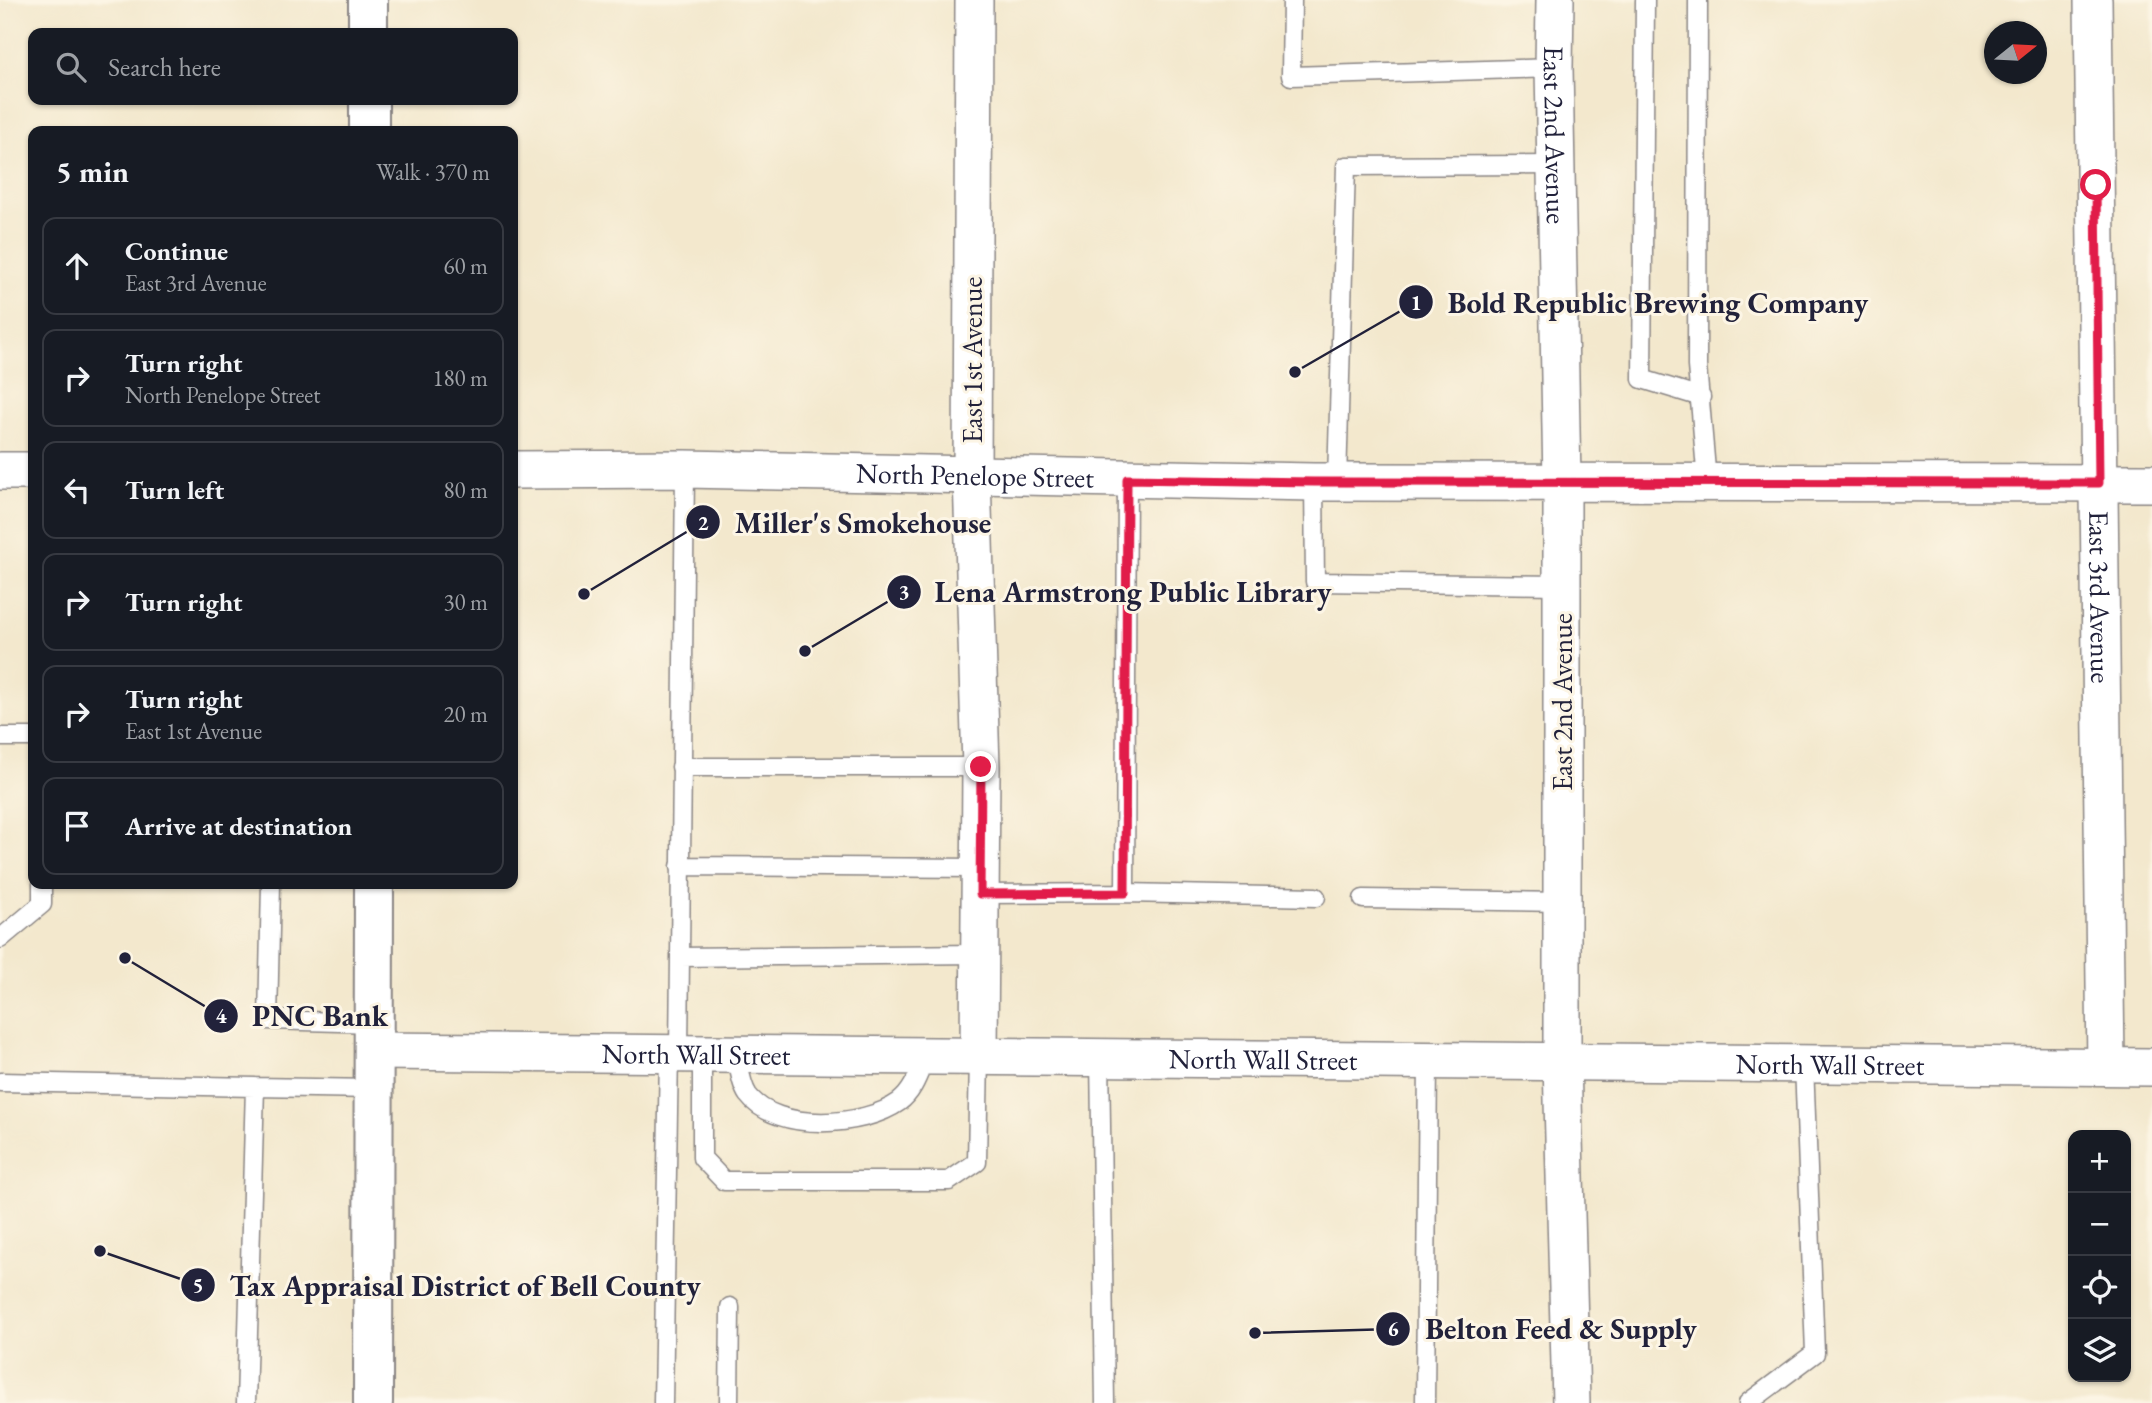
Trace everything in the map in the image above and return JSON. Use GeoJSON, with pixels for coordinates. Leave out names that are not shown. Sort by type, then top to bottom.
{"type":"FeatureCollection","features":[{"type":"Feature","properties":{"kind":"street"},"geometry":{"type":"LineString","coordinates":[[368,0],[368,28]]}},
{"type":"Feature","properties":{"kind":"street","name":"East 1st Avenue"},"geometry":{"type":"LineString","coordinates":[[974,0],[972,476],[981,767],[979,1056]]}},
{"type":"Feature","properties":{"kind":"street","name":"East 2nd Avenue"},"geometry":{"type":"LineString","coordinates":[[1555,0],[1563,585],[1562,1062],[1572,1403]]}},
{"type":"Feature","properties":{"kind":"street","name":"East 3rd Avenue"},"geometry":{"type":"LineString","coordinates":[[2094,0],[2106,1066]]}},
{"type":"Feature","properties":{"kind":"street"},"geometry":{"type":"LineString","coordinates":[[369,105],[369,126]]}},
{"type":"Feature","properties":{"kind":"street","name":"North Penelope Street"},"geometry":{"type":"LineString","coordinates":[[518,470],[685,468],[1325,482],[2152,483]]}},
{"type":"Feature","properties":{"kind":"street"},"geometry":{"type":"LineString","coordinates":[[0,471],[28,471]]}},
{"type":"Feature","properties":{"kind":"street"},"geometry":{"type":"LineString","coordinates":[[373,1403],[374,889]]}},
{"type":"Feature","properties":{"kind":"street","name":"North Wall Street"},"geometry":{"type":"LineString","coordinates":[[374,1037],[697,1053],[2152,1067]]}},
{"type":"Feature","properties":{"kind":"lane"},"geometry":{"type":"LineString","coordinates":[[1292,0],[1291,76],[1554,68]]}},
{"type":"Feature","properties":{"kind":"lane"},"geometry":{"type":"LineString","coordinates":[[1645,0],[1642,379],[1701,397]]}},
{"type":"Feature","properties":{"kind":"lane"},"geometry":{"type":"LineString","coordinates":[[1698,0],[1698,366],[1707,482]]}},
{"type":"Feature","properties":{"kind":"lane"},"geometry":{"type":"LineString","coordinates":[[1556,165],[1346,166],[1325,482],[1315,582],[1563,585]]}},
{"type":"Feature","properties":{"kind":"lane"},"geometry":{"type":"LineString","coordinates":[[685,468],[680,957],[697,1053],[702,1158],[724,1181],[949,1181],[977,1162],[979,1056]]}},
{"type":"Feature","properties":{"kind":"lane"},"geometry":{"type":"LineString","coordinates":[[1125,893],[1127,479]]}},
{"type":"Feature","properties":{"kind":"lane"},"geometry":{"type":"LineString","coordinates":[[0,737],[28,737]]}},
{"type":"Feature","properties":{"kind":"lane"},"geometry":{"type":"LineString","coordinates":[[681,767],[981,767]]}},
{"type":"Feature","properties":{"kind":"lane"},"geometry":{"type":"LineString","coordinates":[[680,866],[980,881],[1125,893],[1315,897]]}},
{"type":"Feature","properties":{"kind":"lane"},"geometry":{"type":"LineString","coordinates":[[0,939],[42,904],[42,889]]}},
{"type":"Feature","properties":{"kind":"lane"},"geometry":{"type":"LineString","coordinates":[[271,889],[268,1020],[374,1037]]}},
{"type":"Feature","properties":{"kind":"lane"},"geometry":{"type":"LineString","coordinates":[[1363,899],[1562,902]]}},
{"type":"Feature","properties":{"kind":"lane"},"geometry":{"type":"LineString","coordinates":[[680,957],[980,954]]}},
{"type":"Feature","properties":{"kind":"lane"},"geometry":{"type":"LineString","coordinates":[[697,1053],[759,1107],[779,1116],[803,1121],[855,1120],[879,1113],[901,1101],[914,1086],[926,1056]]}},
{"type":"Feature","properties":{"kind":"lane"},"geometry":{"type":"LineString","coordinates":[[663,1403],[697,1053]]}},
{"type":"Feature","properties":{"kind":"lane"},"geometry":{"type":"LineString","coordinates":[[1100,1057],[1105,1403]]}},
{"type":"Feature","properties":{"kind":"lane"},"geometry":{"type":"LineString","coordinates":[[1424,1403],[1428,1060]]}},
{"type":"Feature","properties":{"kind":"lane"},"geometry":{"type":"LineString","coordinates":[[1748,1403],[1815,1353],[1804,1064]]}},
{"type":"Feature","properties":{"kind":"lane"},"geometry":{"type":"LineString","coordinates":[[0,1082],[374,1089]]}},
{"type":"Feature","properties":{"kind":"lane"},"geometry":{"type":"LineString","coordinates":[[246,1403],[255,1087]]}},
{"type":"Feature","properties":{"kind":"lane"},"geometry":{"type":"LineString","coordinates":[[729,1403],[730,1307]]}},
{"type":"Feature","properties":{"kind":"place","name":"Bold Republic Brewing Company"},"geometry":{"type":"Point","coordinates":[1295,372]}},
{"type":"Feature","properties":{"kind":"place","name":"Miller's Smokehouse"},"geometry":{"type":"Point","coordinates":[584,594]}},
{"type":"Feature","properties":{"kind":"place","name":"Lena Armstrong Public Library"},"geometry":{"type":"Point","coordinates":[805,651]}},
{"type":"Feature","properties":{"kind":"place","name":"PNC Bank"},"geometry":{"type":"Point","coordinates":[125,958]}},
{"type":"Feature","properties":{"kind":"place","name":"Tax Appraisal District of Bell County"},"geometry":{"type":"Point","coordinates":[100,1251]}},
{"type":"Feature","properties":{"kind":"place","name":"Belton Feed & Supply"},"geometry":{"type":"Point","coordinates":[1255,1333]}},
{"type":"Feature","properties":{"kind":"route"},"geometry":{"type":"LineString","coordinates":[[981,767],[980,894],[1125,893],[1127,479],[1314,482],[2099,483],[2096,185]]}}]}
